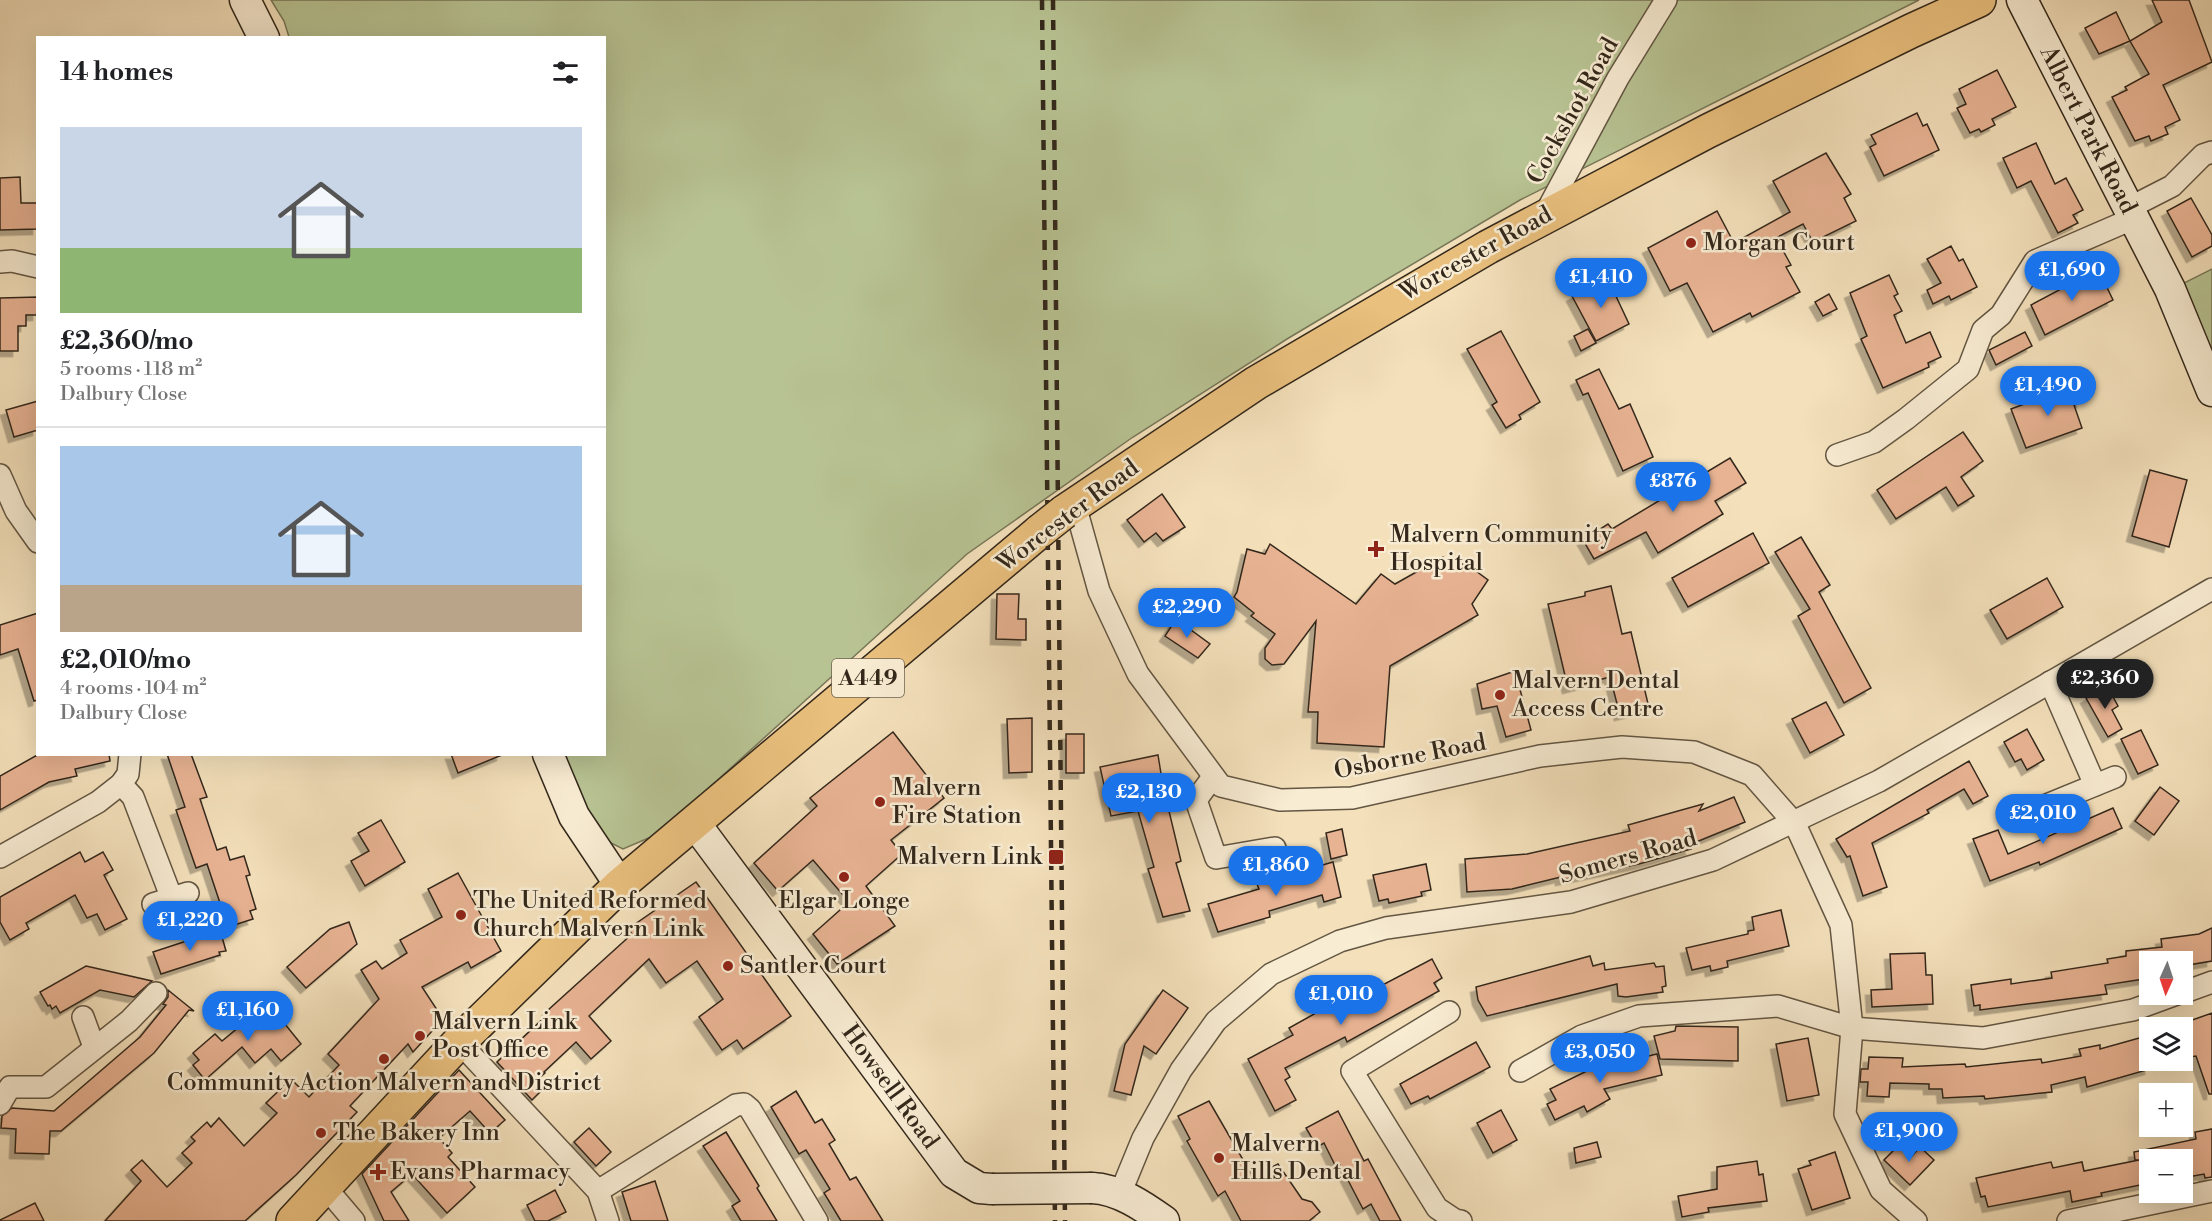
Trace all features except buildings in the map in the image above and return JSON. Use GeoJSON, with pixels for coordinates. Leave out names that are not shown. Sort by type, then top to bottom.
{"type":"FeatureCollection","features":[{"type":"Feature","properties":{"kind":"highway","name":"Worcester Road"},"geometry":{"type":"LineString","coordinates":[[293,1221],[459,1042],[620,885],[1060,516],[1256,383],[1361,319],[1544,216],[1911,30],[1979,0]]}},
{"type":"Feature","properties":{"kind":"street"},"geometry":{"type":"LineString","coordinates":[[245,0],[263,36]]}},
{"type":"Feature","properties":{"kind":"street","name":"Cockshot Road"},"geometry":{"type":"LineString","coordinates":[[1544,216],[1618,78],[1666,0]]}},
{"type":"Feature","properties":{"kind":"street","name":"Albert Park Road"},"geometry":{"type":"LineString","coordinates":[[2022,0],[2170,290],[2212,391]]}},
{"type":"Feature","properties":{"kind":"street"},"geometry":{"type":"LineString","coordinates":[[1837,455],[1874,442],[1968,369],[1983,330],[2001,315],[2035,261],[2130,214],[2172,186],[2203,155],[2212,152]]}},
{"type":"Feature","properties":{"kind":"street"},"geometry":{"type":"LineString","coordinates":[[0,262],[12,261],[36,267]]}},
{"type":"Feature","properties":{"kind":"street"},"geometry":{"type":"LineString","coordinates":[[0,475],[16,511],[36,539]]}},
{"type":"Feature","properties":{"kind":"street","name":"Osborne Road"},"geometry":{"type":"LineString","coordinates":[[1060,516],[1138,674],[1221,786],[1280,800],[1352,798],[1540,756],[1622,747],[1694,752],[1752,776],[1795,824],[1841,925],[1852,1028],[1845,1114],[1881,1190],[1916,1221]]}},
{"type":"Feature","properties":{"kind":"street","name":"Somers Road"},"geometry":{"type":"LineString","coordinates":[[1106,1191],[1143,1138],[1181,1070],[1216,1021],[1271,974],[1340,941],[1386,928],[1571,902],[1713,860],[1795,824],[1879,782],[2212,589]]}},
{"type":"Feature","properties":{"kind":"street"},"geometry":{"type":"LineString","coordinates":[[2050,682],[2095,785]]}},
{"type":"Feature","properties":{"kind":"street"},"geometry":{"type":"LineString","coordinates":[[0,857],[98,802],[121,784],[128,774],[130,756]]}},
{"type":"Feature","properties":{"kind":"street"},"geometry":{"type":"LineString","coordinates":[[549,756],[574,816],[620,885]]}},
{"type":"Feature","properties":{"kind":"street"},"geometry":{"type":"LineString","coordinates":[[1213,777],[1196,800],[1216,858],[1275,848]]}},
{"type":"Feature","properties":{"kind":"street"},"geometry":{"type":"LineString","coordinates":[[2032,811],[2115,777]]}},
{"type":"Feature","properties":{"kind":"street"},"geometry":{"type":"LineString","coordinates":[[121,784],[133,797],[171,898]]}},
{"type":"Feature","properties":{"kind":"street","name":"Howsell Road"},"geometry":{"type":"LineString","coordinates":[[694,822],[954,1173],[979,1188],[1106,1191]]}},
{"type":"Feature","properties":{"kind":"street"},"geometry":{"type":"LineString","coordinates":[[2193,989],[2212,982]]}},
{"type":"Feature","properties":{"kind":"street"},"geometry":{"type":"LineString","coordinates":[[3,1089],[46,1088],[129,1021],[156,993]]}},
{"type":"Feature","properties":{"kind":"street"},"geometry":{"type":"LineString","coordinates":[[1520,1071],[1582,1036],[1639,1016],[1778,1006],[1852,1028],[1983,1038],[2133,1010],[2147,1005]]}},
{"type":"Feature","properties":{"kind":"street"},"geometry":{"type":"LineString","coordinates":[[1449,1012],[1352,1071],[1437,1208],[1455,1220],[1461,1221]]}},
{"type":"Feature","properties":{"kind":"street"},"geometry":{"type":"LineString","coordinates":[[83,1017],[94,1047]]}},
{"type":"Feature","properties":{"kind":"street"},"geometry":{"type":"LineString","coordinates":[[459,1042],[598,1191],[608,1221]]}},
{"type":"Feature","properties":{"kind":"street"},"geometry":{"type":"LineString","coordinates":[[598,1191],[736,1105],[744,1104],[750,1109],[817,1221]]}},
{"type":"Feature","properties":{"kind":"street"},"geometry":{"type":"LineString","coordinates":[[326,1188],[354,1221]]}},
{"type":"Feature","properties":{"kind":"street"},"geometry":{"type":"LineString","coordinates":[[1106,1191],[1164,1221]]}},
{"type":"Feature","properties":{"kind":"street"},"geometry":{"type":"LineString","coordinates":[[2068,1221],[2212,1191]]}},
{"type":"Feature","properties":{"kind":"green space"},"geometry":{"type":"Polygon","coordinates":[[[271,0],[1919,0],[1520,200],[1287,339],[1133,437],[967,554],[658,834],[623,849],[599,837],[564,756],[606,756],[606,36],[289,36],[284,21],[271,0]]]}},
{"type":"Feature","properties":{"kind":"green space"},"geometry":{"type":"Polygon","coordinates":[[[2212,269],[2212,372],[2178,286],[2212,269]]]}},
{"type":"Feature","properties":{"kind":"railway"},"geometry":{"type":"LineString","coordinates":[[1042,0],[1055,1221]]}},
{"type":"Feature","properties":{"kind":"railway"},"geometry":{"type":"LineString","coordinates":[[1053,0],[1065,1221]]}},
{"type":"Feature","properties":{"kind":"place","name":"Morgan Court"},"geometry":{"type":"Point","coordinates":[1691,243]}},
{"type":"Feature","properties":{"kind":"place","name":"Malvern Community Hospital"},"geometry":{"type":"Point","coordinates":[1376,549]}},
{"type":"Feature","properties":{"kind":"place","name":"Malvern Dental Access Centre"},"geometry":{"type":"Point","coordinates":[1500,695]}},
{"type":"Feature","properties":{"kind":"place","name":"Malvern Fire Station"},"geometry":{"type":"Point","coordinates":[880,802]}},
{"type":"Feature","properties":{"kind":"place","name":"Malvern Link"},"geometry":{"type":"Point","coordinates":[1056,857]}},
{"type":"Feature","properties":{"kind":"place","name":"Elgar Longe"},"geometry":{"type":"Point","coordinates":[844,877]}},
{"type":"Feature","properties":{"kind":"place","name":"The United Reformed Church Malvern Link"},"geometry":{"type":"Point","coordinates":[461,915]}},
{"type":"Feature","properties":{"kind":"place","name":"Santler Court"},"geometry":{"type":"Point","coordinates":[728,966]}},
{"type":"Feature","properties":{"kind":"place","name":"Malvern Link Post Office"},"geometry":{"type":"Point","coordinates":[420,1036]}},
{"type":"Feature","properties":{"kind":"place","name":"Community Action Malvern and District"},"geometry":{"type":"Point","coordinates":[384,1059]}},
{"type":"Feature","properties":{"kind":"place","name":"The Bakery Inn"},"geometry":{"type":"Point","coordinates":[321,1133]}},
{"type":"Feature","properties":{"kind":"place","name":"Malvern Hills Dental"},"geometry":{"type":"Point","coordinates":[1219,1158]}},
{"type":"Feature","properties":{"kind":"place","name":"Evans Pharmacy"},"geometry":{"type":"Point","coordinates":[378,1172]}}]}
